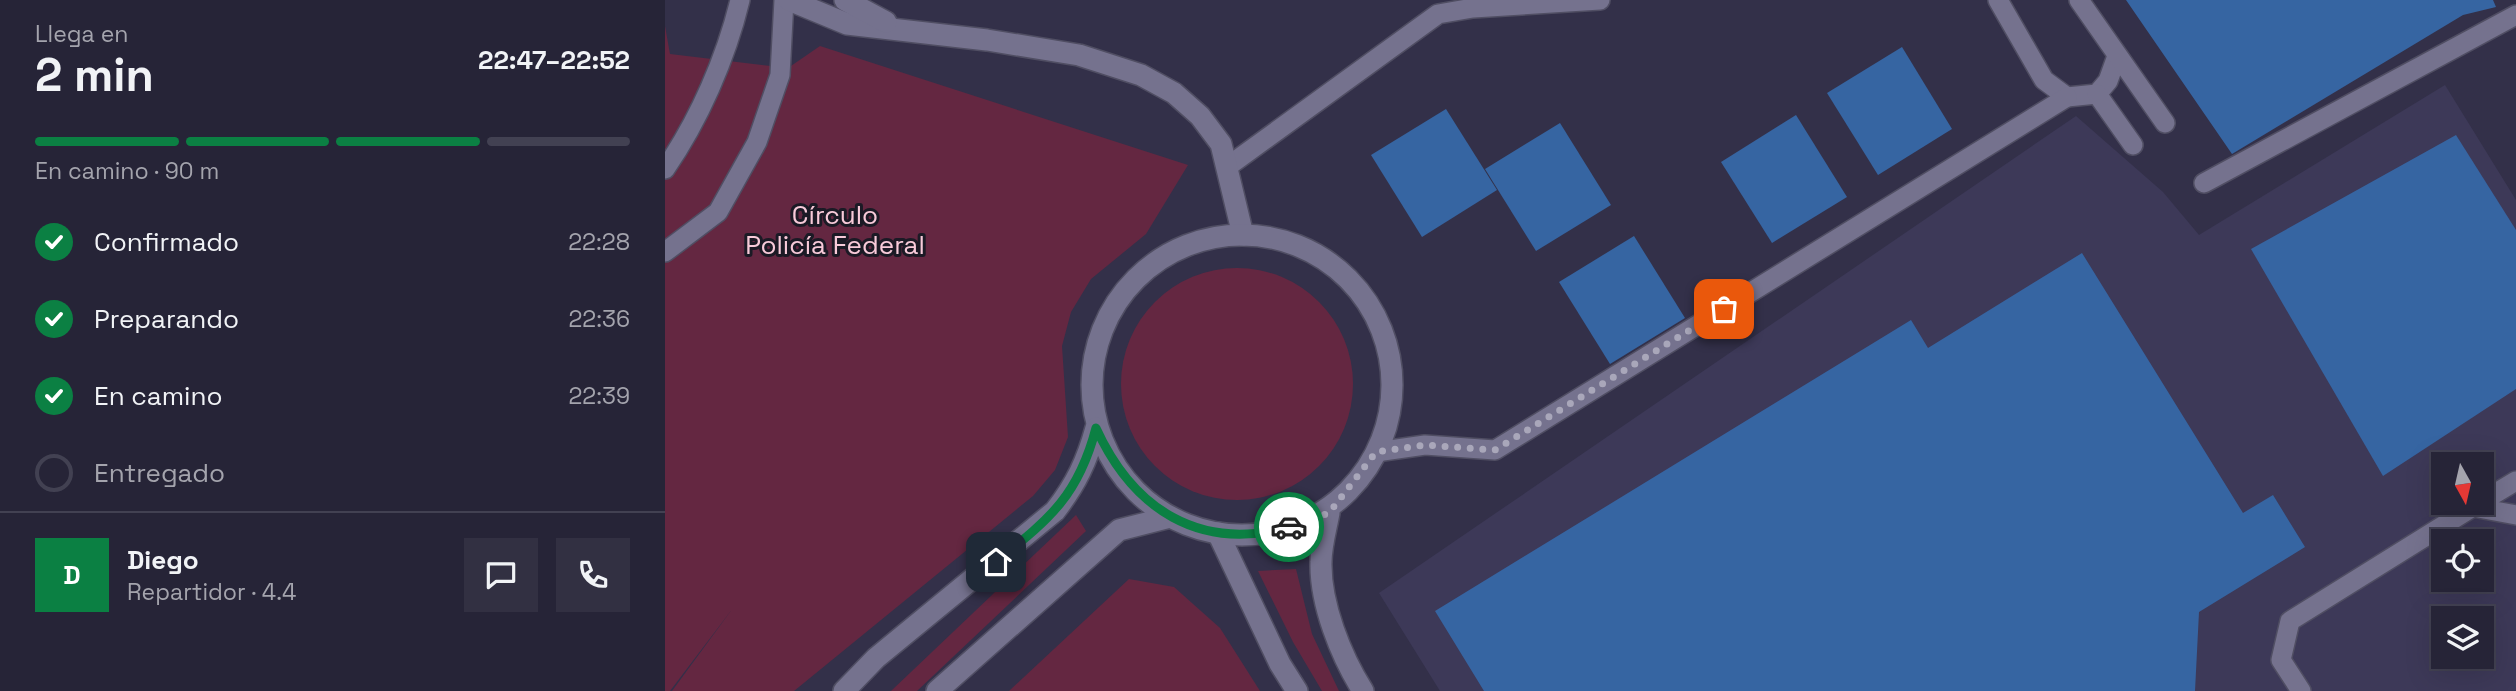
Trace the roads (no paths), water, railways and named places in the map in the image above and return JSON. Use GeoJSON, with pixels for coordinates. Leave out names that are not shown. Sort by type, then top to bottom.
{"type":"FeatureCollection","features":[{"type":"Feature","properties":{"kind":"street"},"geometry":{"type":"LineString","coordinates":[[786,0],[847,24],[897,28],[1079,55],[1141,75],[1174,93],[1200,116],[1221,144],[1243,235]]}},
{"type":"Feature","properties":{"kind":"street"},"geometry":{"type":"LineString","coordinates":[[845,0],[897,28]]}},
{"type":"Feature","properties":{"kind":"street"},"geometry":{"type":"LineString","coordinates":[[1329,513],[1286,528],[1253,535],[1219,533],[1170,517],[1136,492],[1110,458],[1096,428],[1091,377],[1099,337],[1117,301],[1144,271],[1178,249],[1218,237],[1243,235],[1286,242],[1325,260],[1358,289],[1380,326],[1391,368],[1390,411],[1376,452],[1329,513],[1321,561],[1323,595],[1353,675],[1363,691]]}},
{"type":"Feature","properties":{"kind":"street"},"geometry":{"type":"LineString","coordinates":[[843,691],[876,658],[1055,511],[1077,484],[1087,463],[1096,428]]}},
{"type":"Feature","properties":{"kind":"street"},"geometry":{"type":"LineString","coordinates":[[937,691],[1119,530],[1170,517]]}},
{"type":"Feature","properties":{"kind":"street"},"geometry":{"type":"LineString","coordinates":[[1219,533],[1280,664],[1297,691]]}},
{"type":"Feature","properties":{"kind":"lane"},"geometry":{"type":"LineString","coordinates":[[665,169],[680,146],[724,54],[740,0]]}},
{"type":"Feature","properties":{"kind":"lane"},"geometry":{"type":"LineString","coordinates":[[665,252],[718,212],[757,142],[780,75],[786,0]]}},
{"type":"Feature","properties":{"kind":"lane"},"geometry":{"type":"LineString","coordinates":[[1227,167],[1438,14],[1473,8],[1600,0]]}},
{"type":"Feature","properties":{"kind":"lane"},"geometry":{"type":"LineString","coordinates":[[1998,0],[2044,79],[2067,97]]}},
{"type":"Feature","properties":{"kind":"lane"},"geometry":{"type":"LineString","coordinates":[[2079,0],[2165,123]]}},
{"type":"Feature","properties":{"kind":"lane"},"geometry":{"type":"LineString","coordinates":[[2204,183],[2516,15]]}},
{"type":"Feature","properties":{"kind":"lane"},"geometry":{"type":"LineString","coordinates":[[1376,452],[1425,445],[1495,450],[2067,97],[2097,94],[2108,81],[2117,56]]}},
{"type":"Feature","properties":{"kind":"lane"},"geometry":{"type":"LineString","coordinates":[[2097,94],[2133,145]]}},
{"type":"Feature","properties":{"kind":"lane"},"geometry":{"type":"LineString","coordinates":[[2494,495],[2516,481]]}},
{"type":"Feature","properties":{"kind":"lane"},"geometry":{"type":"LineString","coordinates":[[2494,508],[2516,515]]}},
{"type":"Feature","properties":{"kind":"lane"},"geometry":{"type":"LineString","coordinates":[[2301,691],[2281,660],[2290,621],[2461,515]]}},
{"type":"Feature","properties":{"kind":"park label","name":"Círculo Policía Federal"},"geometry":{"type":"Point","coordinates":[835,230]}}]}
